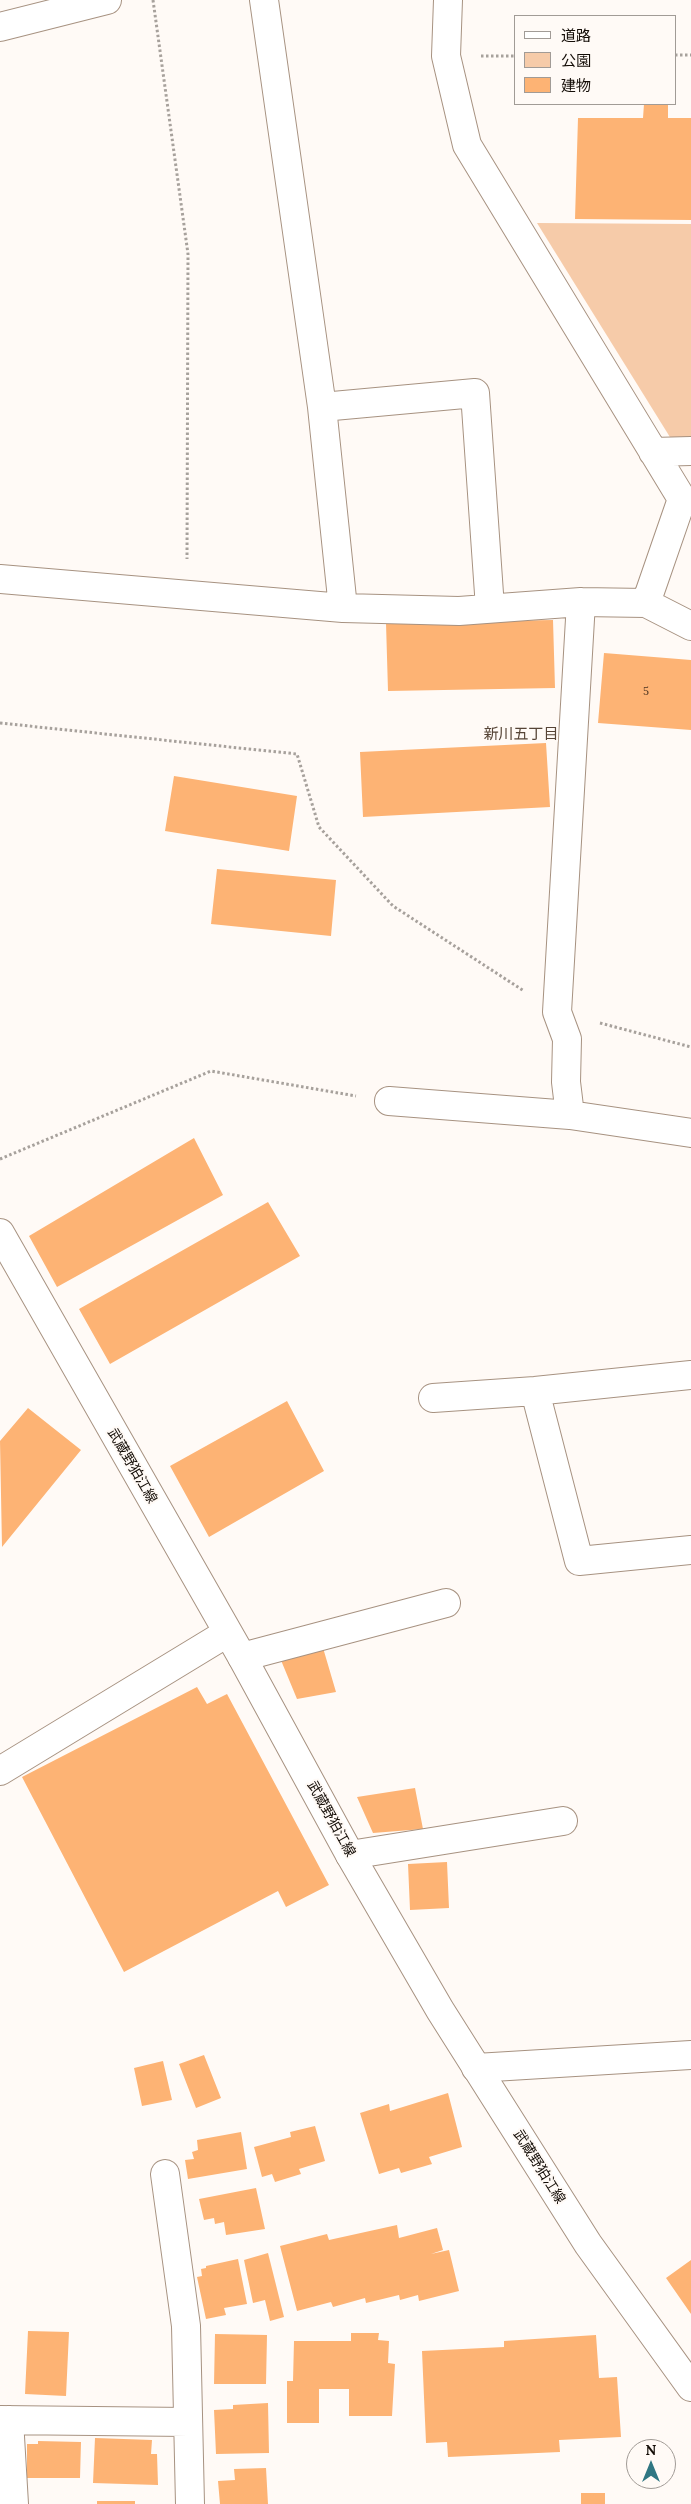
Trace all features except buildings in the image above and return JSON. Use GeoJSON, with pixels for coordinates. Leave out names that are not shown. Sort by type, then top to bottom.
{"type":"FeatureCollection","features":[{"type":"Feature","properties":{"kind":"street"},"geometry":{"type":"LineString","coordinates":[[0,27],[107,0]]}},
{"type":"Feature","properties":{"kind":"street"},"geometry":{"type":"LineString","coordinates":[[264,0],[322,407],[342,608]]}},
{"type":"Feature","properties":{"kind":"street"},"geometry":{"type":"LineString","coordinates":[[448,0],[446,56],[467,145],[682,499],[646,603]]}},
{"type":"Feature","properties":{"kind":"street"},"geometry":{"type":"LineString","coordinates":[[322,407],[474,393],[490,608]]}},
{"type":"Feature","properties":{"kind":"street"},"geometry":{"type":"LineString","coordinates":[[653,452],[691,451]]}},
{"type":"Feature","properties":{"kind":"street"},"geometry":{"type":"LineString","coordinates":[[0,579],[342,608],[459,611],[582,602],[646,603],[691,626]]}},
{"type":"Feature","properties":{"kind":"street"},"geometry":{"type":"LineString","coordinates":[[570,1115],[566,1082],[567,1039],[557,1012],[582,602]]}},
{"type":"Feature","properties":{"kind":"street"},"geometry":{"type":"LineString","coordinates":[[389,1101],[570,1115],[691,1133]]}},
{"type":"Feature","properties":{"kind":"street","name":"武蔵野狛江線"},"geometry":{"type":"LineString","coordinates":[[0,1234],[227,1634],[242,1657],[350,1855],[476,2068],[588,2244],[691,2387]]}},
{"type":"Feature","properties":{"kind":"street"},"geometry":{"type":"LineString","coordinates":[[433,1398],[535,1391],[691,1375]]}},
{"type":"Feature","properties":{"kind":"street"},"geometry":{"type":"LineString","coordinates":[[535,1391],[579,1561],[691,1550]]}},
{"type":"Feature","properties":{"kind":"street"},"geometry":{"type":"LineString","coordinates":[[242,1657],[446,1604]]}},
{"type":"Feature","properties":{"kind":"street"},"geometry":{"type":"LineString","coordinates":[[0,1772],[227,1634]]}},
{"type":"Feature","properties":{"kind":"street"},"geometry":{"type":"LineString","coordinates":[[350,1855],[562,1821]]}},
{"type":"Feature","properties":{"kind":"street"},"geometry":{"type":"LineString","coordinates":[[476,2068],[691,2055]]}},
{"type":"Feature","properties":{"kind":"street"},"geometry":{"type":"LineString","coordinates":[[165,2174],[186,2326],[190,2504]]}},
{"type":"Feature","properties":{"kind":"street"},"geometry":{"type":"LineString","coordinates":[[14,2504],[5,2420],[188,2422]]}},
{"type":"Feature","properties":{"kind":"path"},"geometry":{"type":"LineString","coordinates":[[153,0],[188,254],[188,541],[184,594]]}},
{"type":"Feature","properties":{"kind":"path"},"geometry":{"type":"LineString","coordinates":[[676,56],[691,56]]}},
{"type":"Feature","properties":{"kind":"path"},"geometry":{"type":"LineString","coordinates":[[0,723],[297,754],[319,827],[393,906],[557,1012],[691,1047]]}},
{"type":"Feature","properties":{"kind":"path"},"geometry":{"type":"LineString","coordinates":[[0,1159],[210,1071],[389,1101]]}},
{"type":"Feature","properties":{"kind":"green space"},"geometry":{"type":"Polygon","coordinates":[[[537,223],[691,224],[691,442],[673,442],[537,223]]]}},
{"type":"Feature","properties":{"kind":"district","name":"新川五丁目"},"geometry":{"type":"Point","coordinates":[521,735]}}]}
